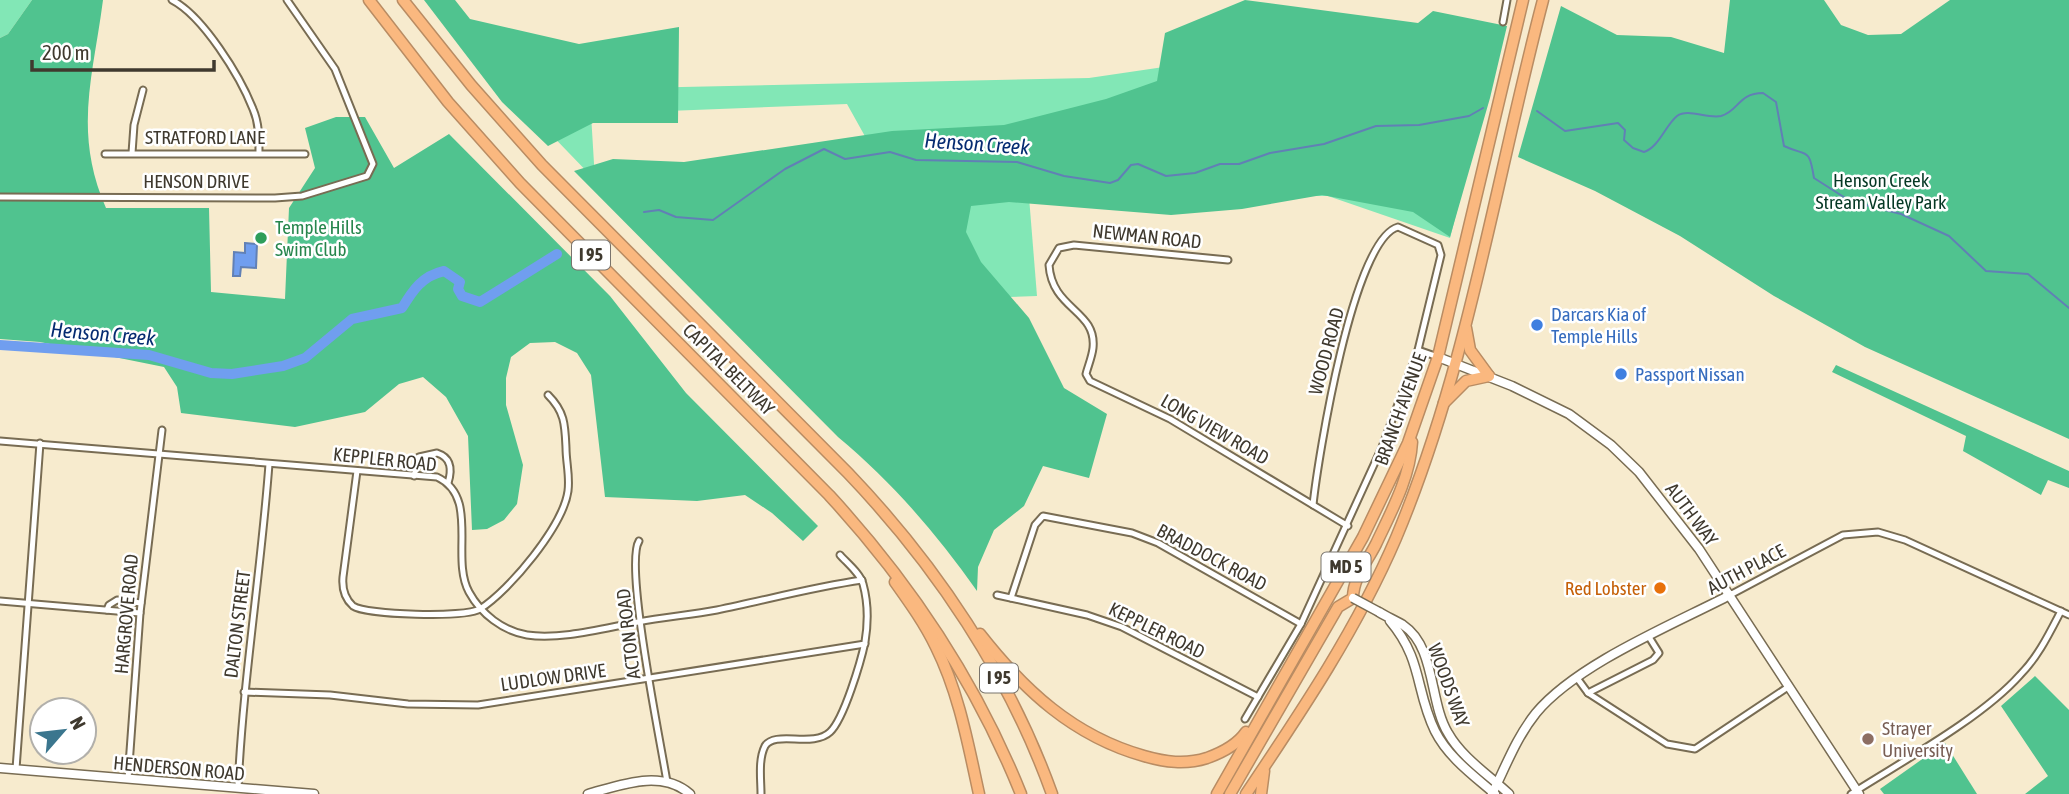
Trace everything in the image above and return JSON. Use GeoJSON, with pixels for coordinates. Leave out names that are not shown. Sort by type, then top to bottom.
{"type":"FeatureCollection","features":[{"type":"Feature","properties":{"kind":"highway","name":"CAPITAL BELTWAY"},"geometry":{"type":"LineString","coordinates":[[369,0],[415,62],[497,158],[829,495],[878,549],[940,635],[994,731],[1021,794]]}},
{"type":"Feature","properties":{"kind":"highway","name":"CAPITAL BELTWAY"},"geometry":{"type":"LineString","coordinates":[[403,0],[505,125],[848,473],[931,570],[965,619],[1004,687],[1052,794]]}},
{"type":"Feature","properties":{"kind":"highway","name":"BRANCH AVENUE"},"geometry":{"type":"LineString","coordinates":[[1217,794],[1389,489],[1413,431],[1438,357],[1524,0]]}},
{"type":"Feature","properties":{"kind":"highway","name":"BRANCH AVENUE"},"geometry":{"type":"LineString","coordinates":[[1246,794],[1329,667],[1376,582],[1408,508],[1454,363],[1542,0]]}},
{"type":"Feature","properties":{"kind":"highway"},"geometry":{"type":"LineString","coordinates":[[1441,406],[1466,381],[1489,376],[1469,351],[1466,317]]}},
{"type":"Feature","properties":{"kind":"highway"},"geometry":{"type":"LineString","coordinates":[[1230,794],[1338,607],[1353,595],[1403,483],[1411,461],[1413,431]]}},
{"type":"Feature","properties":{"kind":"highway"},"geometry":{"type":"LineString","coordinates":[[829,495],[880,560],[936,646],[959,709],[979,794]]}},
{"type":"Feature","properties":{"kind":"highway"},"geometry":{"type":"LineString","coordinates":[[931,570],[992,649],[1028,690],[1083,731],[1128,752],[1169,762],[1187,763],[1214,755],[1242,738],[1271,698]]}},
{"type":"Feature","properties":{"kind":"highway"},"geometry":{"type":"LineString","coordinates":[[1261,794],[1266,764]]}},
{"type":"Feature","properties":{"kind":"street"},"geometry":{"type":"LineString","coordinates":[[172,0],[187,10],[205,29],[242,87],[259,126],[259,152]]}},
{"type":"Feature","properties":{"kind":"street","name":"HENSON DRIVE"},"geometry":{"type":"LineString","coordinates":[[0,198],[302,196],[367,176],[372,168],[371,156],[335,69],[287,0]]}},
{"type":"Feature","properties":{"kind":"street"},"geometry":{"type":"LineString","coordinates":[[1503,22],[1507,0]]}},
{"type":"Feature","properties":{"kind":"street"},"geometry":{"type":"LineString","coordinates":[[132,153],[134,125],[143,90]]}},
{"type":"Feature","properties":{"kind":"street","name":"STRATFORD LANE"},"geometry":{"type":"LineString","coordinates":[[105,154],[305,154]]}},
{"type":"Feature","properties":{"kind":"street","name":"WOOD ROAD"},"geometry":{"type":"LineString","coordinates":[[1312,505],[1330,393],[1352,313],[1385,234],[1398,227],[1438,245],[1441,255],[1418,350]]}},
{"type":"Feature","properties":{"kind":"street","name":"NEWMAN ROAD"},"geometry":{"type":"LineString","coordinates":[[1092,352],[1090,327],[1058,296],[1050,281],[1049,265],[1059,248],[1081,245],[1228,260]]}},
{"type":"Feature","properties":{"kind":"street"},"geometry":{"type":"LineString","coordinates":[[1244,719],[1301,624],[1348,526],[1400,405],[1418,350]]}},
{"type":"Feature","properties":{"kind":"street","name":"AUTH WAY"},"geometry":{"type":"LineString","coordinates":[[1418,350],[1489,376],[1569,414],[1611,445],[1668,506],[1730,595],[1858,793]]}},
{"type":"Feature","properties":{"kind":"street","name":"LONG VIEW ROAD"},"geometry":{"type":"LineString","coordinates":[[1092,352],[1086,374],[1090,381],[1170,419],[1348,526]]}},
{"type":"Feature","properties":{"kind":"street"},"geometry":{"type":"LineString","coordinates":[[357,471],[342,587],[347,599],[359,608],[440,616],[463,615],[480,609],[520,571],[565,502],[568,473],[565,419],[548,395]]}},
{"type":"Feature","properties":{"kind":"street","name":"HARGROVE ROAD"},"geometry":{"type":"LineString","coordinates":[[128,779],[140,613],[162,430]]}},
{"type":"Feature","properties":{"kind":"street","name":"KEPPLER ROAD"},"geometry":{"type":"LineString","coordinates":[[0,441],[161,452],[269,464],[437,477],[449,483],[459,500],[464,582],[480,609],[498,623],[526,635],[558,634],[714,610],[807,589],[862,580]]}},
{"type":"Feature","properties":{"kind":"street"},"geometry":{"type":"LineString","coordinates":[[16,769],[40,443]]}},
{"type":"Feature","properties":{"kind":"street"},"geometry":{"type":"LineString","coordinates":[[414,476],[419,457],[437,453],[448,458],[451,466],[449,483]]}},
{"type":"Feature","properties":{"kind":"street","name":"DALTON STREET"},"geometry":{"type":"LineString","coordinates":[[238,789],[244,692],[261,564],[269,464]]}},
{"type":"Feature","properties":{"kind":"street","name":"BRADDOCK ROAD"},"geometry":{"type":"LineString","coordinates":[[1011,598],[1039,518],[1132,533],[1157,543],[1301,624]]}},
{"type":"Feature","properties":{"kind":"street","name":"AUTH PLACE"},"geometry":{"type":"LineString","coordinates":[[1494,791],[1513,747],[1537,713],[1577,678],[1843,535],[1878,532],[1905,540],[2069,615]]}},
{"type":"Feature","properties":{"kind":"street","name":"ACTON ROAD"},"geometry":{"type":"LineString","coordinates":[[639,541],[634,553],[641,621],[667,782]]}},
{"type":"Feature","properties":{"kind":"street"},"geometry":{"type":"LineString","coordinates":[[761,794],[761,761],[765,746],[774,740],[816,739],[830,732],[842,710],[865,644],[867,615],[862,580],[840,555]]}},
{"type":"Feature","properties":{"kind":"street","name":"KEPPLER ROAD"},"geometry":{"type":"LineString","coordinates":[[997,595],[1087,615],[1122,627],[1258,697]]}},
{"type":"Feature","properties":{"kind":"street","name":"WOODS WAY"},"geometry":{"type":"LineString","coordinates":[[1353,595],[1388,619],[1404,625],[1420,646],[1427,663],[1439,715],[1448,734],[1494,791],[1509,794]]}},
{"type":"Feature","properties":{"kind":"street"},"geometry":{"type":"LineString","coordinates":[[107,610],[108,605],[117,600],[141,603]]}},
{"type":"Feature","properties":{"kind":"street"},"geometry":{"type":"LineString","coordinates":[[0,601],[140,613]]}},
{"type":"Feature","properties":{"kind":"street"},"geometry":{"type":"LineString","coordinates":[[1858,793],[2011,685],[2038,653],[2061,611]]}},
{"type":"Feature","properties":{"kind":"street"},"geometry":{"type":"LineString","coordinates":[[1588,693],[1653,660],[1659,653],[1649,637]]}},
{"type":"Feature","properties":{"kind":"street","name":"LUDLOW DRIVE"},"geometry":{"type":"LineString","coordinates":[[244,692],[330,695],[445,706],[601,687],[648,676],[865,644]]}},
{"type":"Feature","properties":{"kind":"street"},"geometry":{"type":"LineString","coordinates":[[1577,678],[1588,693],[1667,744],[1695,748],[1787,687]]}},
{"type":"Feature","properties":{"kind":"street","name":"HENDERSON ROAD"},"geometry":{"type":"LineString","coordinates":[[0,768],[314,794]]}},
{"type":"Feature","properties":{"kind":"street"},"geometry":{"type":"LineString","coordinates":[[588,794],[644,781],[667,782],[691,794]]}},
{"type":"Feature","properties":{"kind":"green space"},"geometry":{"type":"Polygon","coordinates":[[[0,0],[32,0],[8,34],[0,38],[0,0]]]}},
{"type":"Feature","properties":{"kind":"green space"},"geometry":{"type":"Polygon","coordinates":[[[32,0],[103,0],[88,104],[88,129],[90,154],[106,208],[209,208],[211,292],[285,299],[289,208],[315,168],[305,128],[336,117],[365,117],[394,168],[449,134],[610,296],[686,393],[818,526],[803,541],[772,513],[745,495],[697,501],[605,497],[591,375],[577,353],[555,342],[530,343],[511,357],[506,378],[506,405],[523,465],[517,504],[504,520],[487,529],[472,530],[468,436],[446,397],[423,377],[399,384],[365,412],[295,427],[181,413],[177,387],[164,367],[40,342],[0,339],[0,38],[8,34],[32,0]]]}},
{"type":"Feature","properties":{"kind":"green space"},"geometry":{"type":"Polygon","coordinates":[[[424,0],[455,0],[470,19],[579,44],[679,27],[678,123],[593,123],[548,146],[502,102],[424,0]]]}},
{"type":"Feature","properties":{"kind":"green space"},"geometry":{"type":"Polygon","coordinates":[[[1245,0],[1418,23],[1433,11],[1507,26],[1490,98],[1450,237],[1413,212],[1322,195],[1242,209],[1171,215],[1009,202],[971,206],[966,232],[981,262],[1029,318],[1064,388],[1107,414],[1089,478],[1043,466],[1024,506],[994,530],[978,567],[977,591],[930,529],[895,490],[838,437],[574,171],[613,159],[684,162],[892,131],[1004,125],[1106,99],[1157,81],[1165,33],[1245,0]]]}},
{"type":"Feature","properties":{"kind":"green space","name":"Henson Creek Stream Valley Park"},"geometry":{"type":"Polygon","coordinates":[[[1730,0],[1824,0],[1841,25],[1868,35],[1901,34],[1950,0],[2069,0],[2069,439],[1865,347],[1774,296],[1680,236],[1595,191],[1518,157],[1561,6],[1617,35],[1671,37],[1724,53],[1730,0]]]}},
{"type":"Feature","properties":{"kind":"green space"},"geometry":{"type":"Polygon","coordinates":[[[1252,54],[1477,134],[1450,238],[1328,196],[1291,196],[881,165],[847,104],[591,114],[595,180],[541,124],[588,89],[1089,78],[1252,54]]]}},
{"type":"Feature","properties":{"kind":"green space"},"geometry":{"type":"Polygon","coordinates":[[[1029,197],[1037,296],[1008,297],[934,208],[1029,197]]]}},
{"type":"Feature","properties":{"kind":"green space"},"geometry":{"type":"Polygon","coordinates":[[[1836,365],[2069,471],[2069,488],[2048,480],[2041,495],[1963,451],[1966,436],[1832,372],[1836,365]]]}},
{"type":"Feature","properties":{"kind":"green space"},"geometry":{"type":"Polygon","coordinates":[[[2035,676],[2069,710],[2069,794],[2025,794],[2048,776],[2001,706],[2035,676]]]}},
{"type":"Feature","properties":{"kind":"green space"},"geometry":{"type":"Polygon","coordinates":[[[1945,743],[1977,794],[1884,794],[1880,789],[1945,743]]]}},
{"type":"Feature","properties":{"kind":"water"},"geometry":{"type":"Polygon","coordinates":[[[245,243],[257,244],[256,268],[241,267],[240,276],[233,276],[234,252],[245,253],[245,243]]]}},
{"type":"Feature","properties":{"kind":"waterway","name":"Henson Creek"},"geometry":{"type":"LineString","coordinates":[[1537,111],[1565,131],[1618,123],[1625,130],[1624,140],[1633,148],[1644,152],[1654,146],[1681,114],[1721,116],[1748,96],[1763,93],[1776,102],[1784,146],[1809,157],[1814,178],[1850,201],[1901,214],[1949,236],[1986,271],[2028,274],[2069,308]]}},
{"type":"Feature","properties":{"kind":"waterway","name":"Henson Creek"},"geometry":{"type":"LineString","coordinates":[[644,212],[659,210],[676,217],[713,220],[785,169],[824,149],[845,159],[890,152],[916,160],[1017,162],[1064,176],[1110,183],[1118,180],[1131,165],[1138,164],[1166,176],[1195,173],[1220,164],[1239,164],[1270,153],[1324,144],[1376,126],[1419,125],[1469,116],[1483,108]]}},
{"type":"Feature","properties":{"kind":"waterway","name":"Henson Creek"},"geometry":{"type":"LineString","coordinates":[[0,345],[149,355],[211,373],[232,374],[283,366],[305,358],[352,319],[402,308],[419,285],[436,273],[444,271],[460,282],[458,289],[462,296],[480,302],[557,254]]}},
{"type":"Feature","properties":{"kind":"place","name":"Temple Hills Swim Club"},"geometry":{"type":"Point","coordinates":[261,238]}},
{"type":"Feature","properties":{"kind":"place","name":"Darcars Kia of Temple Hills"},"geometry":{"type":"Point","coordinates":[1537,325]}},
{"type":"Feature","properties":{"kind":"place","name":"Passport Nissan"},"geometry":{"type":"Point","coordinates":[1621,374]}},
{"type":"Feature","properties":{"kind":"place","name":"Red Lobster"},"geometry":{"type":"Point","coordinates":[1660,588]}},
{"type":"Feature","properties":{"kind":"place","name":"Strayer University"},"geometry":{"type":"Point","coordinates":[1868,739]}}]}
